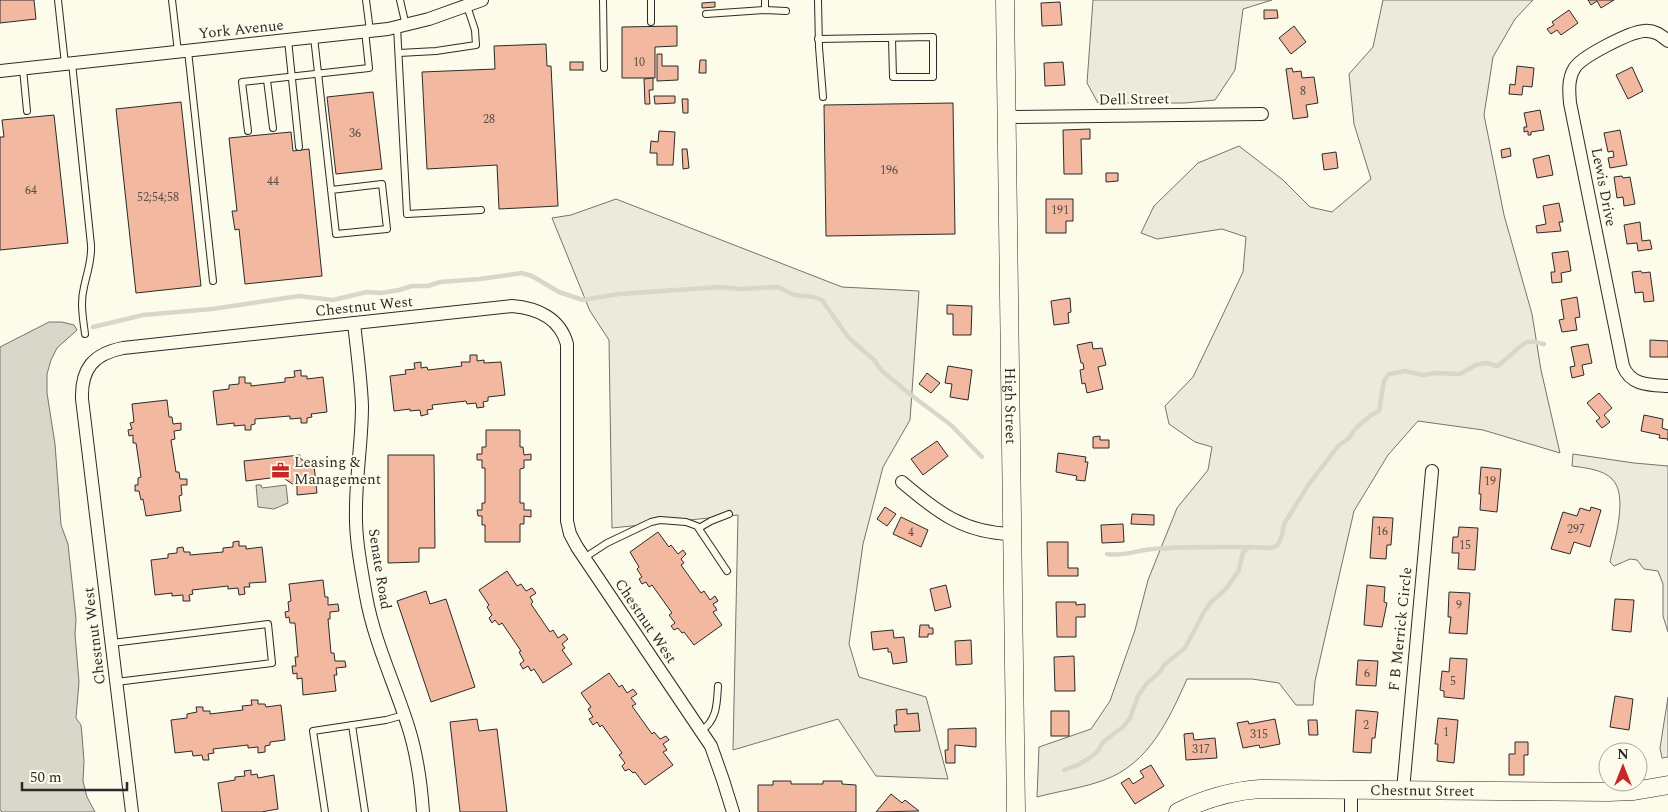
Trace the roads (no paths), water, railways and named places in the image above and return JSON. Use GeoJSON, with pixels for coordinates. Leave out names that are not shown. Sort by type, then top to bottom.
{"type":"FeatureCollection","features":[{"type":"Feature","properties":{"kind":"main road","name":"High Street"},"geometry":{"type":"LineString","coordinates":[[1005,0],[1016,812]]}},
{"type":"Feature","properties":{"kind":"main road","name":"Chestnut Street"},"geometry":{"type":"LineString","coordinates":[[1178,812],[1214,797],[1249,790],[1608,792],[1634,791],[1668,785]]}},
{"type":"Feature","properties":{"kind":"street","name":"York Avenue"},"geometry":{"type":"LineString","coordinates":[[0,71],[402,26],[436,17],[482,0]]}},
{"type":"Feature","properties":{"kind":"street","name":"Lewis Drive"},"geometry":{"type":"LineString","coordinates":[[1668,41],[1657,33],[1643,31],[1630,34],[1588,56],[1577,63],[1574,68],[1570,81],[1569,95],[1623,366],[1629,376],[1639,383],[1668,386]]}},
{"type":"Feature","properties":{"kind":"street","name":"Dell Street"},"geometry":{"type":"LineString","coordinates":[[1006,116],[1262,114]]}},
{"type":"Feature","properties":{"kind":"street","name":"Chestnut West"},"geometry":{"type":"LineString","coordinates":[[132,812],[82,399],[82,384],[86,369],[102,355],[123,348],[512,306],[536,311],[552,319],[558,324],[565,337],[568,352],[567,520],[570,534],[714,753],[733,812]]}},
{"type":"Feature","properties":{"kind":"street","name":"Senate Road"},"geometry":{"type":"LineString","coordinates":[[354,323],[362,399],[356,501],[358,542],[374,633],[404,715],[418,766],[423,812]]}},
{"type":"Feature","properties":{"kind":"street","name":"F B Merrick Circle"},"geometry":{"type":"LineString","coordinates":[[1402,790],[1432,471]]}},
{"type":"Feature","properties":{"kind":"street"},"geometry":{"type":"LineString","coordinates":[[902,482],[929,505],[960,524],[987,532],[1012,534]]}},
{"type":"Feature","properties":{"kind":"street"},"geometry":{"type":"LineString","coordinates":[[1351,790],[1351,812]]}},
{"type":"Feature","properties":{"kind":"lane"},"geometry":{"type":"LineString","coordinates":[[58,0],[91,245],[90,260],[82,298],[85,334]]}},
{"type":"Feature","properties":{"kind":"lane"},"geometry":{"type":"LineString","coordinates":[[172,0],[183,51],[213,281]]}},
{"type":"Feature","properties":{"kind":"lane"},"geometry":{"type":"LineString","coordinates":[[248,131],[242,82],[369,68],[366,0]]}},
{"type":"Feature","properties":{"kind":"lane"},"geometry":{"type":"LineString","coordinates":[[400,0],[402,26],[399,53],[407,214],[481,210]]}},
{"type":"Feature","properties":{"kind":"lane"},"geometry":{"type":"LineString","coordinates":[[603,0],[604,68]]}},
{"type":"Feature","properties":{"kind":"lane"},"geometry":{"type":"LineString","coordinates":[[651,0],[651,22]]}},
{"type":"Feature","properties":{"kind":"lane"},"geometry":{"type":"LineString","coordinates":[[765,0],[765,10]]}},
{"type":"Feature","properties":{"kind":"lane"},"geometry":{"type":"LineString","coordinates":[[818,0],[818,39],[822,97]]}},
{"type":"Feature","properties":{"kind":"lane"},"geometry":{"type":"LineString","coordinates":[[399,53],[436,51],[476,45],[475,30],[467,6]]}},
{"type":"Feature","properties":{"kind":"lane"},"geometry":{"type":"LineString","coordinates":[[706,14],[765,10],[786,11]]}},
{"type":"Feature","properties":{"kind":"lane"},"geometry":{"type":"LineString","coordinates":[[314,37],[318,74],[331,190],[336,234],[387,229],[382,184],[331,190]]}},
{"type":"Feature","properties":{"kind":"lane"},"geometry":{"type":"LineString","coordinates":[[818,39],[933,37],[934,77],[892,77],[892,38]]}},
{"type":"Feature","properties":{"kind":"lane"},"geometry":{"type":"LineString","coordinates":[[288,40],[299,147]]}},
{"type":"Feature","properties":{"kind":"lane"},"geometry":{"type":"LineString","coordinates":[[23,69],[27,111]]}},
{"type":"Feature","properties":{"kind":"lane"},"geometry":{"type":"LineString","coordinates":[[267,80],[273,128]]}},
{"type":"Feature","properties":{"kind":"lane"},"geometry":{"type":"LineString","coordinates":[[698,528],[711,520],[728,514]]}},
{"type":"Feature","properties":{"kind":"lane"},"geometry":{"type":"LineString","coordinates":[[584,558],[607,543],[657,520],[689,522],[698,528],[727,571]]}},
{"type":"Feature","properties":{"kind":"lane"},"geometry":{"type":"LineString","coordinates":[[112,643],[268,624],[272,663],[116,682]]}},
{"type":"Feature","properties":{"kind":"lane"},"geometry":{"type":"LineString","coordinates":[[701,731],[710,724],[715,715],[718,686]]}},
{"type":"Feature","properties":{"kind":"lane"},"geometry":{"type":"LineString","coordinates":[[325,812],[313,731],[386,720],[404,715]]}},
{"type":"Feature","properties":{"kind":"lane"},"geometry":{"type":"LineString","coordinates":[[352,725],[365,812]]}},
{"type":"Feature","properties":{"kind":"waterway"},"geometry":{"type":"LineString","coordinates":[[93,327],[143,315],[212,309],[299,296],[333,300],[367,292],[381,293],[412,286],[428,286],[440,282],[522,273],[532,276],[559,292],[583,300],[619,294],[720,287],[741,289],[778,287],[794,295],[814,297],[822,300],[848,337],[875,361],[882,371],[951,425],[982,457]]}},
{"type":"Feature","properties":{"kind":"waterway"},"geometry":{"type":"LineString","coordinates":[[1064,770],[1088,759],[1097,752],[1104,741],[1123,727],[1130,718],[1138,696],[1147,683],[1159,673],[1165,664],[1185,648],[1204,612],[1212,601],[1226,589],[1239,570],[1243,552],[1250,547],[1272,548],[1278,545],[1284,524],[1309,484],[1339,445],[1348,439],[1356,428],[1371,415],[1379,411],[1384,381],[1389,374],[1405,371],[1423,375],[1436,373],[1460,374],[1476,365],[1487,363],[1497,366],[1525,343],[1544,344]]}},
{"type":"Feature","properties":{"kind":"waterway"},"geometry":{"type":"LineString","coordinates":[[1107,554],[1119,555],[1177,547],[1250,547]]}},
{"type":"Feature","properties":{"kind":"place","name":"Leasing & Management"},"geometry":{"type":"Point","coordinates":[280,471]}}]}
